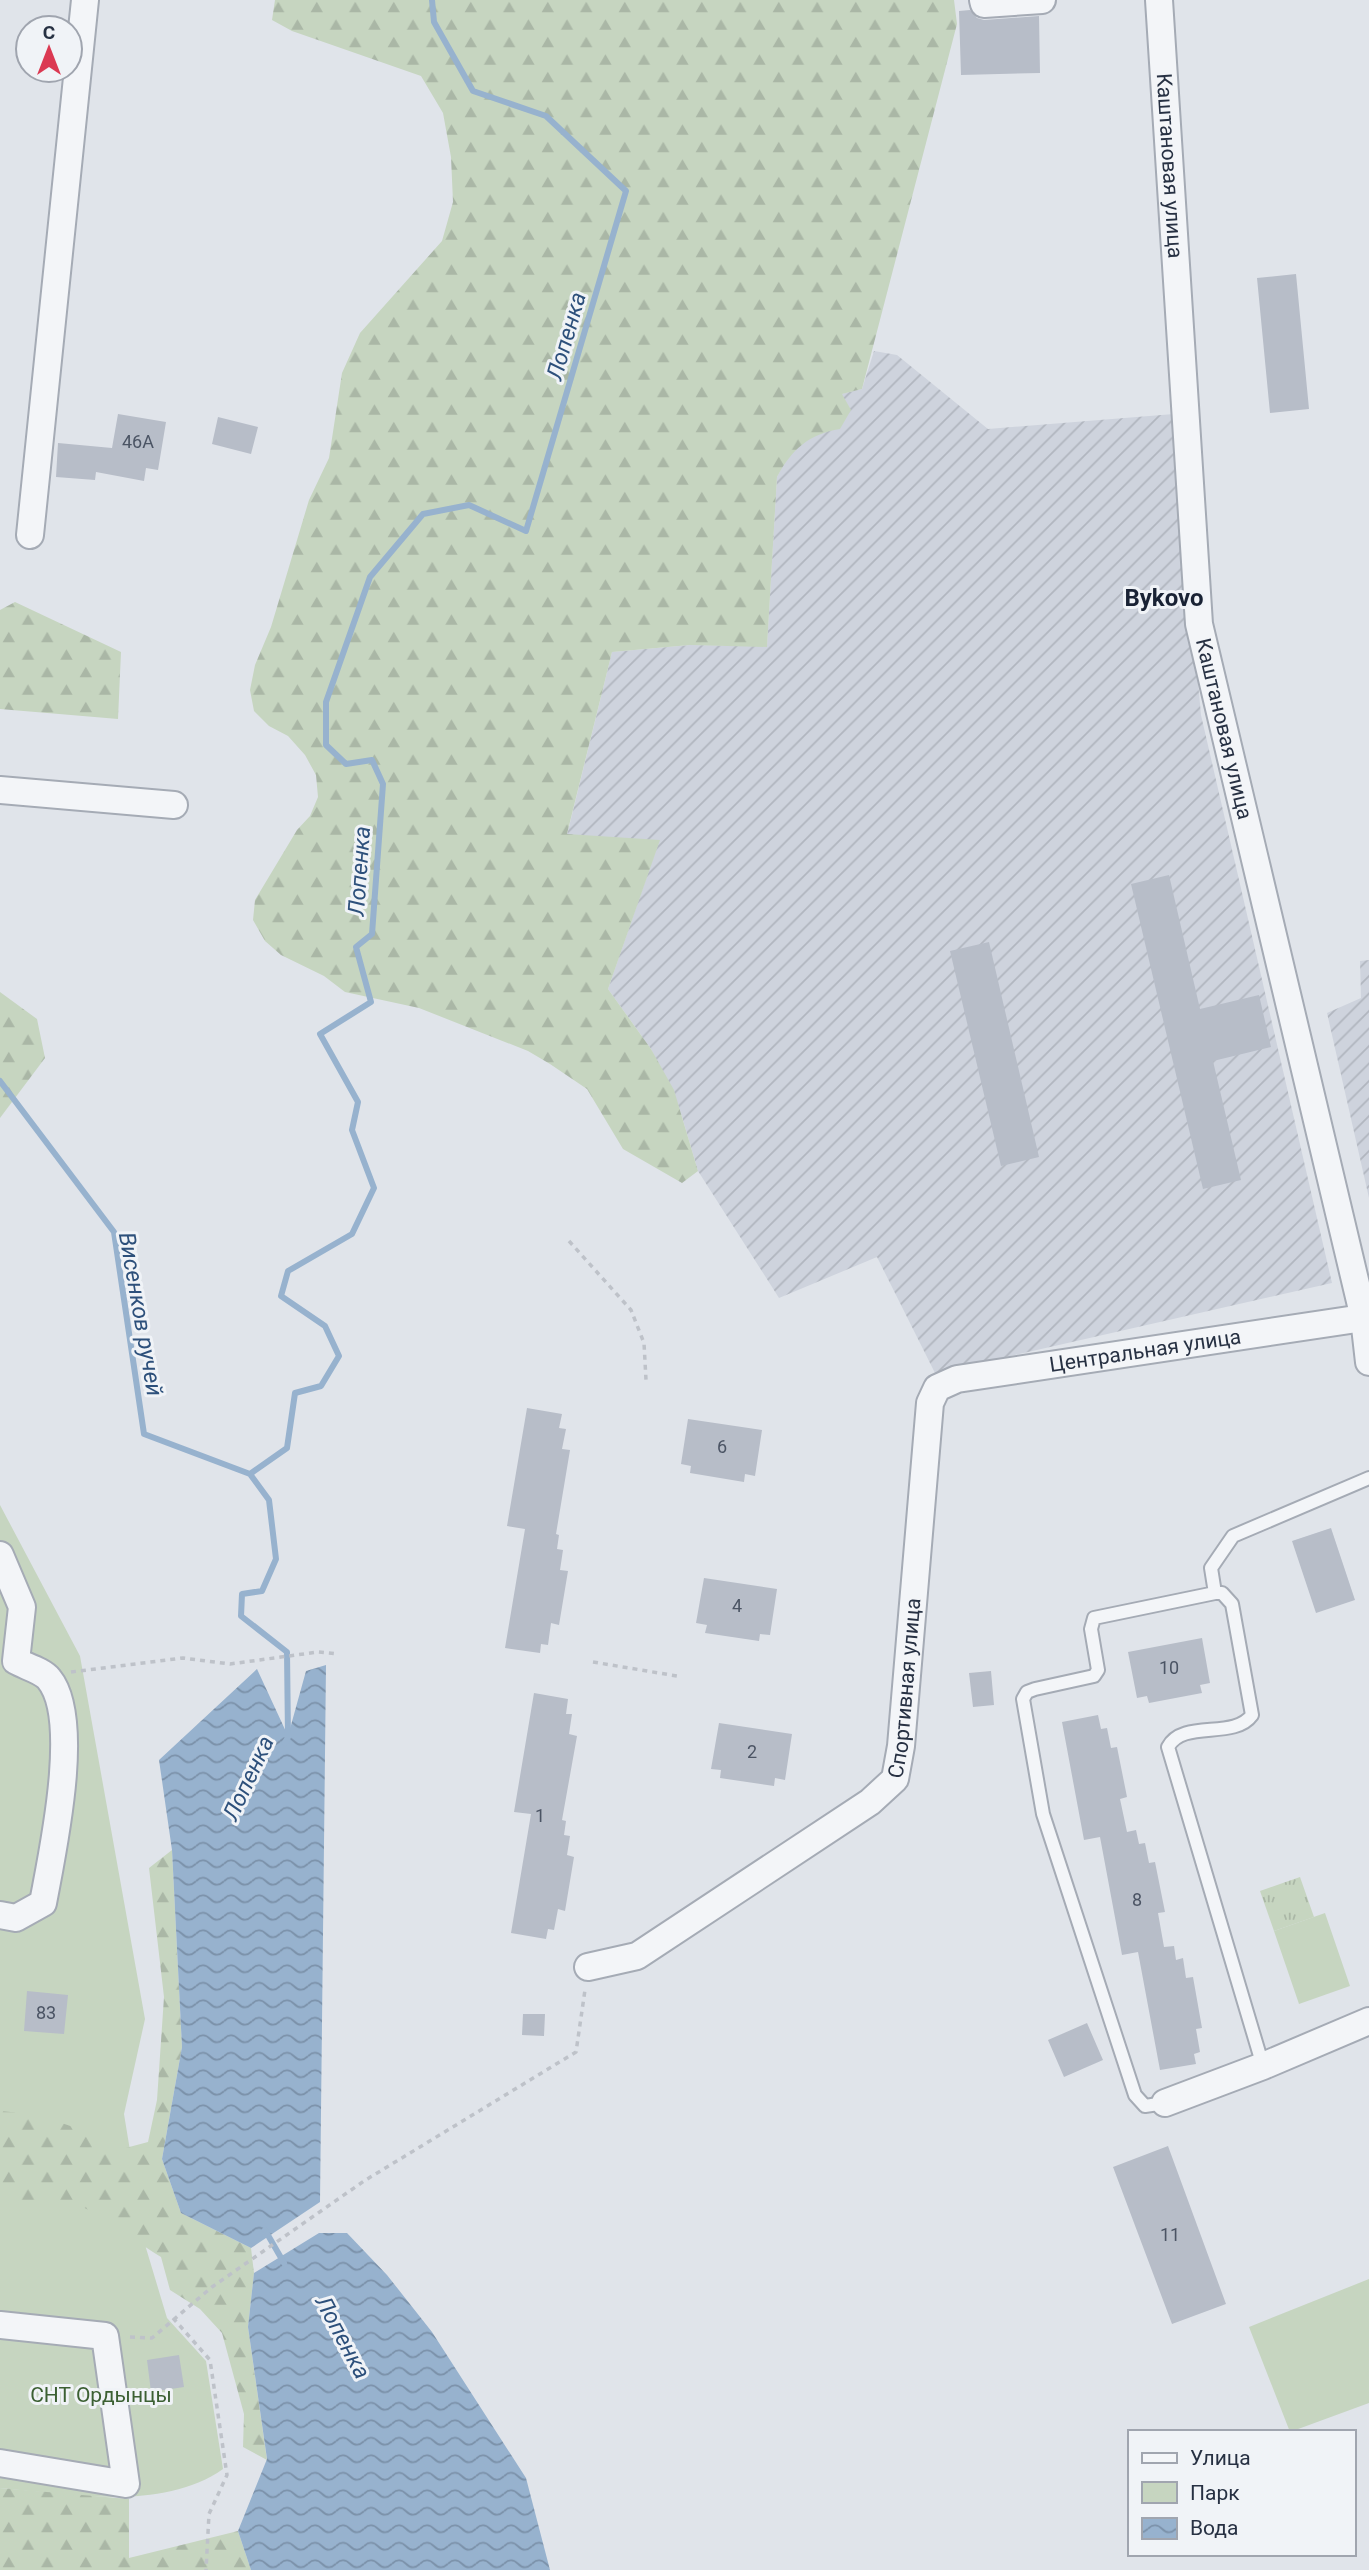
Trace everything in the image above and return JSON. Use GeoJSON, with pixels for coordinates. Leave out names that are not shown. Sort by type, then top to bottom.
{"type":"FeatureCollection","features":[{"type":"Feature","properties":{"kind":"street"},"geometry":{"type":"LineString","coordinates":[[30,535],[85,0]]}},
{"type":"Feature","properties":{"kind":"street"},"geometry":{"type":"LineString","coordinates":[[983,0],[984,4],[1042,0]]}},
{"type":"Feature","properties":{"kind":"street","name":"Каштановая улица"},"geometry":{"type":"LineString","coordinates":[[1158,0],[1199,624],[1367,1317],[1369,1362]]}},
{"type":"Feature","properties":{"kind":"street"},"geometry":{"type":"LineString","coordinates":[[0,790],[174,806]]}},
{"type":"Feature","properties":{"kind":"street","name":"Центральная улица"},"geometry":{"type":"LineString","coordinates":[[930,1403],[937,1388],[957,1379],[1367,1317]]}},
{"type":"Feature","properties":{"kind":"street","name":"Спортивная улица"},"geometry":{"type":"LineString","coordinates":[[588,1967],[637,1956],[870,1802],[895,1779],[901,1746],[930,1403]]}},
{"type":"Feature","properties":{"kind":"street"},"geometry":{"type":"LineString","coordinates":[[0,1555],[22,1606],[8,1660],[49,1679],[61,1708],[64,1782],[43,1903],[16,1918],[0,1915]]}},
{"type":"Feature","properties":{"kind":"street"},"geometry":{"type":"LineString","coordinates":[[1165,2103],[1263,2066],[1369,2021]]}},
{"type":"Feature","properties":{"kind":"street"},"geometry":{"type":"LineString","coordinates":[[0,2325],[105,2336],[126,2484],[0,2463]]}},
{"type":"Feature","properties":{"kind":"lane"},"geometry":{"type":"LineString","coordinates":[[1215,1593],[1211,1568],[1233,1536],[1369,1478]]}},
{"type":"Feature","properties":{"kind":"lane"},"geometry":{"type":"LineString","coordinates":[[1165,2103],[1145,2106],[1135,2095],[1043,1814],[1023,1706],[1027,1692],[1094,1676],[1098,1670],[1091,1629],[1094,1618],[1215,1593],[1223,1593],[1232,1604],[1252,1715],[1241,1724],[1181,1735],[1172,1740],[1169,1754],[1263,2066]]}},
{"type":"Feature","properties":{"kind":"path"},"geometry":{"type":"LineString","coordinates":[[569,1241],[631,1310],[643,1343],[646,1380]]}},
{"type":"Feature","properties":{"kind":"path"},"geometry":{"type":"LineString","coordinates":[[58,1674],[183,1658],[230,1664],[318,1652],[338,1654]]}},
{"type":"Feature","properties":{"kind":"path"},"geometry":{"type":"LineString","coordinates":[[593,1662],[677,1676]]}},
{"type":"Feature","properties":{"kind":"path"},"geometry":{"type":"LineString","coordinates":[[105,2336],[152,2338],[172,2318],[256,2255],[364,2181],[576,2053],[588,1967]]}},
{"type":"Feature","properties":{"kind":"path"},"geometry":{"type":"LineString","coordinates":[[172,2318],[210,2360],[227,2475],[209,2514],[206,2570]]}},
{"type":"Feature","properties":{"kind":"shaded area"},"geometry":{"type":"Polygon","coordinates":[[[874,351],[897,355],[988,429],[1174,414],[1201,715],[1332,1283],[935,1373],[877,1257],[779,1298],[698,1171],[680,1110],[651,1049],[608,989],[659,841],[567,835],[612,652],[690,645],[767,646],[777,477],[786,459],[802,443],[819,432],[841,394],[862,389],[874,351]]]}},
{"type":"Feature","properties":{"kind":"shaded area"},"geometry":{"type":"Polygon","coordinates":[[[1369,960],[1369,1198],[1327,1013],[1361,998],[1360,961],[1369,960]]]}},
{"type":"Feature","properties":{"kind":"green space"},"geometry":{"type":"Polygon","coordinates":[[[275,0],[954,0],[957,24],[862,389],[842,394],[851,410],[840,429],[829,431],[802,444],[777,477],[767,647],[690,645],[612,652],[567,834],[660,840],[608,989],[651,1049],[674,1090],[698,1171],[682,1183],[623,1149],[587,1089],[550,1064],[528,1051],[419,1008],[345,992],[324,976],[281,955],[265,941],[253,920],[255,900],[297,830],[310,816],[318,797],[316,775],[305,755],[288,736],[269,726],[254,711],[250,690],[255,665],[271,627],[309,500],[329,458],[342,373],[360,333],[442,241],[453,202],[451,157],[443,113],[421,76],[292,31],[272,20],[275,0]]]}},
{"type":"Feature","properties":{"kind":"green space"},"geometry":{"type":"Polygon","coordinates":[[[15,602],[121,652],[118,719],[0,709],[0,610],[15,602]]]}},
{"type":"Feature","properties":{"kind":"green space"},"geometry":{"type":"Polygon","coordinates":[[[0,992],[37,1019],[45,1058],[0,1118],[0,992]]]}},
{"type":"Feature","properties":{"kind":"green space","name":"СНТ Ордынцы"},"geometry":{"type":"Polygon","coordinates":[[[0,1505],[80,1656],[145,2019],[124,2114],[146,2248],[167,2318],[206,2361],[223,2469],[199,2482],[172,2491],[114,2497],[0,2488],[0,1505]]]}},
{"type":"Feature","properties":{"kind":"green space"},"geometry":{"type":"Polygon","coordinates":[[[172,1850],[182,2047],[162,2159],[181,2213],[251,2248],[254,2273],[248,2327],[267,2460],[243,2447],[244,2414],[222,2333],[200,2309],[170,2290],[161,2257],[90,2210],[66,2201],[0,2205],[0,2111],[32,2115],[62,2123],[118,2150],[148,2142],[157,2100],[164,1997],[149,1868],[172,1850]]]}},
{"type":"Feature","properties":{"kind":"green space"},"geometry":{"type":"Polygon","coordinates":[[[1300,1877],[1314,1917],[1274,1931],[1260,1891],[1300,1877]]]}},
{"type":"Feature","properties":{"kind":"green space"},"geometry":{"type":"Polygon","coordinates":[[[1325,1913],[1350,1986],[1299,2004],[1274,1931],[1325,1913]]]}},
{"type":"Feature","properties":{"kind":"green space"},"geometry":{"type":"Polygon","coordinates":[[[1369,2279],[1369,2403],[1289,2430],[1249,2327],[1369,2279]]]}},
{"type":"Feature","properties":{"kind":"green space"},"geometry":{"type":"Polygon","coordinates":[[[0,2488],[129,2499],[129,2558],[238,2531],[251,2570],[0,2570],[0,2488]]]}},
{"type":"Feature","properties":{"kind":"water"},"geometry":{"type":"Polygon","coordinates":[[[326,1665],[320,2202],[251,2248],[181,2213],[162,2159],[182,2047],[172,1850],[159,1760],[257,1669],[288,1736],[306,1671],[326,1665]]]}},
{"type":"Feature","properties":{"kind":"water"},"geometry":{"type":"Polygon","coordinates":[[[319,2233],[347,2233],[387,2275],[432,2332],[526,2478],[550,2570],[251,2570],[238,2531],[267,2459],[248,2327],[254,2273],[319,2233]]]}},
{"type":"Feature","properties":{"kind":"building"},"geometry":{"type":"Polygon","coordinates":[[[970,10],[977,18],[984,20],[1039,16],[1040,73],[961,75],[959,11],[970,10]]]}},
{"type":"Feature","properties":{"kind":"building"},"geometry":{"type":"Polygon","coordinates":[[[1296,274],[1309,409],[1270,413],[1257,278],[1296,274]]]}},
{"type":"Feature","properties":{"kind":"building"},"geometry":{"type":"Polygon","coordinates":[[[118,414],[166,422],[158,470],[146,468],[144,481],[96,472],[95,480],[56,477],[58,443],[112,448],[118,414]]]}},
{"type":"Feature","properties":{"kind":"building"},"geometry":{"type":"Polygon","coordinates":[[[218,417],[258,427],[251,454],[212,444],[218,417]]]}},
{"type":"Feature","properties":{"kind":"building"},"geometry":{"type":"Polygon","coordinates":[[[1169,875],[1200,1009],[1259,995],[1271,1047],[1213,1061],[1241,1180],[1203,1189],[1131,884],[1169,875]]]}},
{"type":"Feature","properties":{"kind":"building"},"geometry":{"type":"Polygon","coordinates":[[[989,942],[1039,1157],[1001,1166],[950,951],[989,942]]]}},
{"type":"Feature","properties":{"kind":"building"},"geometry":{"type":"Polygon","coordinates":[[[527,1408],[562,1414],[559,1428],[566,1429],[562,1449],[570,1450],[556,1534],[559,1535],[557,1549],[563,1550],[560,1570],[568,1571],[559,1625],[551,1623],[548,1645],[541,1644],[540,1653],[505,1648],[525,1529],[507,1526],[527,1408]]]}},
{"type":"Feature","properties":{"kind":"building"},"geometry":{"type":"Polygon","coordinates":[[[688,1419],[762,1430],[755,1476],[745,1474],[744,1482],[690,1473],[691,1466],[681,1464],[688,1419]]]}},
{"type":"Feature","properties":{"kind":"building"},"geometry":{"type":"Polygon","coordinates":[[[1331,1528],[1355,1600],[1316,1613],[1292,1541],[1331,1528]]]}},
{"type":"Feature","properties":{"kind":"building"},"geometry":{"type":"Polygon","coordinates":[[[704,1578],[777,1589],[770,1635],[760,1634],[759,1641],[705,1633],[707,1625],[696,1623],[704,1578]]]}},
{"type":"Feature","properties":{"kind":"building"},"geometry":{"type":"Polygon","coordinates":[[[1202,1638],[1210,1683],[1200,1685],[1202,1693],[1149,1703],[1147,1696],[1137,1698],[1128,1652],[1202,1638]]]}},
{"type":"Feature","properties":{"kind":"building"},"geometry":{"type":"Polygon","coordinates":[[[991,1671],[994,1705],[973,1707],[969,1673],[991,1671]]]}},
{"type":"Feature","properties":{"kind":"building"},"geometry":{"type":"Polygon","coordinates":[[[534,1693],[568,1699],[566,1714],[572,1714],[569,1734],[577,1736],[562,1820],[566,1821],[564,1835],[570,1836],[567,1855],[574,1857],[565,1911],[558,1909],[554,1930],[548,1929],[546,1939],[511,1933],[531,1814],[514,1812],[534,1693]]]}},
{"type":"Feature","properties":{"kind":"building"},"geometry":{"type":"Polygon","coordinates":[[[1098,1715],[1101,1729],[1107,1728],[1111,1748],[1117,1747],[1127,1797],[1120,1799],[1127,1832],[1136,1830],[1139,1844],[1145,1843],[1149,1863],[1155,1862],[1165,1912],[1158,1913],[1164,1947],[1174,1946],[1176,1960],[1183,1958],[1186,1978],[1193,1977],[1202,2028],[1196,2029],[1200,2052],[1194,2054],[1196,2064],[1160,2070],[1138,1952],[1122,1955],[1100,1837],[1084,1840],[1062,1722],[1098,1715]]]}},
{"type":"Feature","properties":{"kind":"building"},"geometry":{"type":"Polygon","coordinates":[[[719,1723],[792,1734],[785,1780],[775,1778],[774,1786],[720,1778],[721,1770],[711,1769],[719,1723]]]}},
{"type":"Feature","properties":{"kind":"building"},"geometry":{"type":"Polygon","coordinates":[[[27,1991],[68,1995],[64,2034],[24,2031],[27,1991]]]}},
{"type":"Feature","properties":{"kind":"building"},"geometry":{"type":"Polygon","coordinates":[[[523,2014],[545,2014],[544,2036],[522,2035],[523,2014]]]}},
{"type":"Feature","properties":{"kind":"building"},"geometry":{"type":"Polygon","coordinates":[[[1087,2023],[1103,2060],[1064,2077],[1048,2040],[1087,2023]]]}},
{"type":"Feature","properties":{"kind":"building"},"geometry":{"type":"Polygon","coordinates":[[[1168,2146],[1226,2304],[1172,2324],[1113,2167],[1168,2146]]]}},
{"type":"Feature","properties":{"kind":"building"},"geometry":{"type":"Polygon","coordinates":[[[179,2355],[184,2387],[151,2392],[147,2360],[179,2355]]]}},
{"type":"Feature","properties":{"kind":"waterway","name":"Лопенка"},"geometry":{"type":"LineString","coordinates":[[285,1743],[288,1737],[287,1652],[241,1616],[242,1594],[262,1591],[276,1559],[269,1500],[250,1474],[287,1448],[295,1393],[321,1386],[339,1356],[325,1326],[281,1296],[288,1271],[352,1234],[374,1188],[352,1130],[358,1102],[320,1034],[371,1002],[356,947],[372,934],[383,784],[372,760],[346,764],[326,745],[326,702],[370,577],[423,514],[469,505],[526,531],[626,191],[546,116],[473,91],[434,22],[432,0]]}},
{"type":"Feature","properties":{"kind":"waterway","name":"Висенков ручей"},"geometry":{"type":"LineString","coordinates":[[0,1081],[114,1232],[144,1434],[250,1474]]}},
{"type":"Feature","properties":{"kind":"waterway","name":"Лопенка"},"geometry":{"type":"LineString","coordinates":[[265,2230],[284,2263]]}},
{"type":"Feature","properties":{"kind":"district","name":"Bykovo"},"geometry":{"type":"Point","coordinates":[1164,598]}}]}
